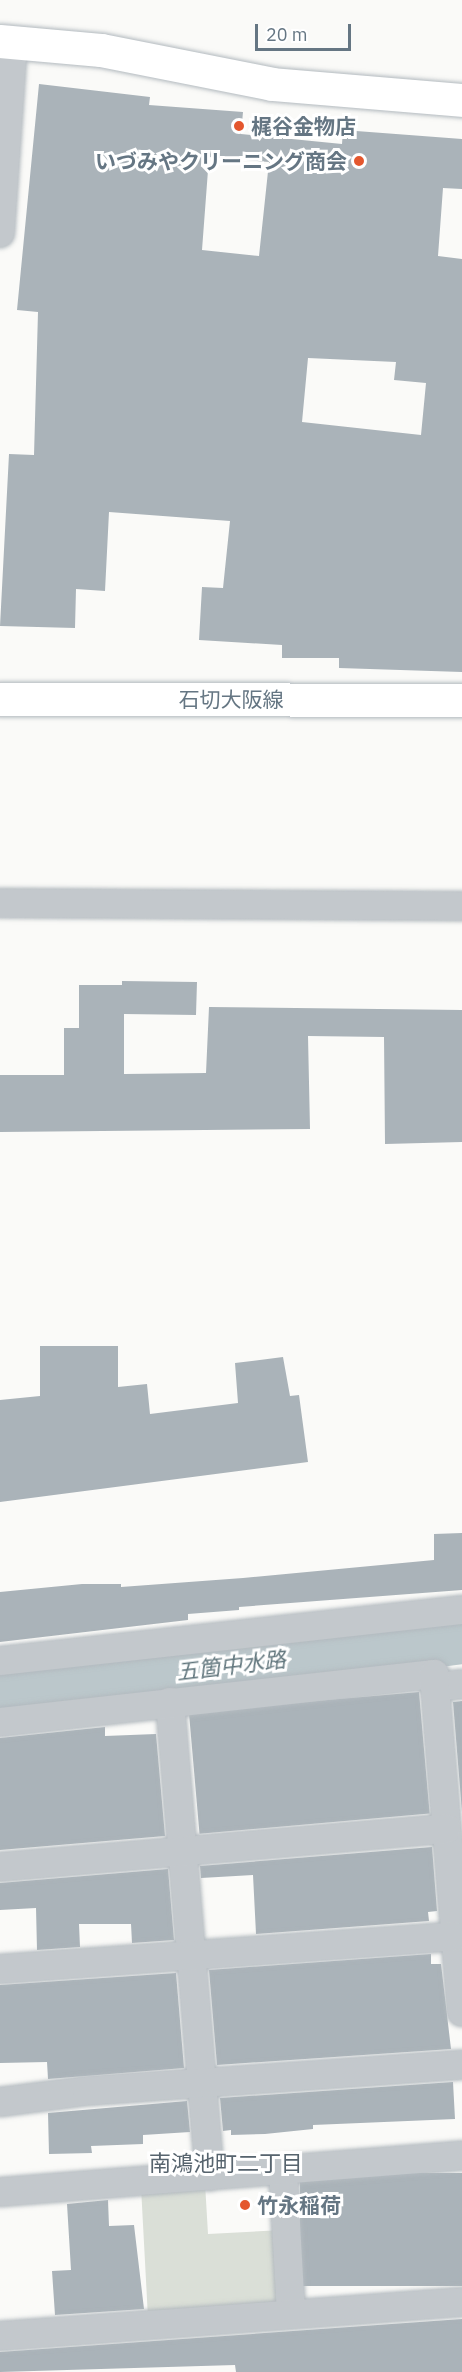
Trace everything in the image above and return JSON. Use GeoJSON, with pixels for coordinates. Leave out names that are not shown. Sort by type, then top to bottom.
{"type":"FeatureCollection","features":[{"type":"Feature","properties":{"kind":"main road"},"geometry":{"type":"LineString","coordinates":[[6,41],[101,50],[272,84],[462,100]]}},
{"type":"Feature","properties":{"kind":"main road","name":"石切大阪線"},"geometry":{"type":"LineString","coordinates":[[0,699],[462,700]]}},
{"type":"Feature","properties":{"kind":"street"},"geometry":{"type":"LineString","coordinates":[[0,233],[6,41]]}},
{"type":"Feature","properties":{"kind":"street"},"geometry":{"type":"LineString","coordinates":[[0,903],[462,906]]}},
{"type":"Feature","properties":{"kind":"street"},"geometry":{"type":"LineString","coordinates":[[0,1661],[462,1610]]}},
{"type":"Feature","properties":{"kind":"street"},"geometry":{"type":"LineString","coordinates":[[0,1722],[434,1674],[448,1685],[452,1773],[446,1829],[456,1866],[462,2012]]}},
{"type":"Feature","properties":{"kind":"street"},"geometry":{"type":"LineString","coordinates":[[170,1702],[210,2175]]}},
{"type":"Feature","properties":{"kind":"street"},"geometry":{"type":"LineString","coordinates":[[0,1867],[446,1829]]}},
{"type":"Feature","properties":{"kind":"street"},"geometry":{"type":"LineString","coordinates":[[0,1969],[191,1955],[458,1950]]}},
{"type":"Feature","properties":{"kind":"street"},"geometry":{"type":"LineString","coordinates":[[0,2102],[201,2083],[462,2065]]}},
{"type":"Feature","properties":{"kind":"street"},"geometry":{"type":"LineString","coordinates":[[0,2192],[462,2157]]}},
{"type":"Feature","properties":{"kind":"street"},"geometry":{"type":"LineString","coordinates":[[283,2170],[291,2314]]}},
{"type":"Feature","properties":{"kind":"street"},"geometry":{"type":"LineString","coordinates":[[0,2336],[462,2302]]}},
{"type":"Feature","properties":{"kind":"shaded area"},"geometry":{"type":"Polygon","coordinates":[[[205,2183],[208,2234],[282,2230],[287,2310],[148,2318],[141,2187],[205,2183]]]}},
{"type":"Feature","properties":{"kind":"building"},"geometry":{"type":"Polygon","coordinates":[[[39,84],[150,97],[149,105],[243,112],[241,134],[342,144],[343,130],[462,139],[462,189],[443,188],[438,256],[462,259],[462,672],[339,668],[339,658],[282,658],[282,645],[199,640],[202,587],[223,588],[230,521],[109,512],[105,591],[76,589],[75,628],[0,626],[9,454],[34,455],[38,312],[17,310],[39,84]],[[209,157],[202,250],[259,256],[269,162],[209,157]],[[308,358],[302,422],[421,435],[426,383],[394,380],[396,362],[308,358]]]}},
{"type":"Feature","properties":{"kind":"building"},"geometry":{"type":"Polygon","coordinates":[[[122,981],[197,982],[196,1015],[124,1014],[124,1074],[206,1073],[209,1007],[462,1010],[462,1142],[385,1144],[384,1037],[308,1036],[310,1129],[0,1132],[0,1075],[64,1075],[64,1028],[79,1028],[79,985],[122,985],[122,981]]]}},
{"type":"Feature","properties":{"kind":"building"},"geometry":{"type":"Polygon","coordinates":[[[40,1346],[118,1346],[118,1387],[147,1384],[150,1414],[238,1403],[235,1363],[283,1357],[290,1396],[299,1395],[308,1462],[0,1502],[0,1400],[40,1396],[40,1346]]]}},
{"type":"Feature","properties":{"kind":"building"},"geometry":{"type":"Polygon","coordinates":[[[462,1533],[462,1590],[239,1607],[239,1610],[188,1614],[188,1620],[0,1642],[0,1592],[82,1584],[121,1584],[121,1587],[434,1560],[434,1534],[462,1533]]]}},
{"type":"Feature","properties":{"kind":"building"},"geometry":{"type":"Polygon","coordinates":[[[419,1692],[430,1814],[200,1834],[189,1712],[419,1692]]]}},
{"type":"Feature","properties":{"kind":"building"},"geometry":{"type":"Polygon","coordinates":[[[462,1701],[462,1812],[453,1702],[462,1701]]]}},
{"type":"Feature","properties":{"kind":"building"},"geometry":{"type":"Polygon","coordinates":[[[105,1727],[105,1736],[156,1734],[165,1836],[0,1850],[0,1738],[105,1727]]]}},
{"type":"Feature","properties":{"kind":"building"},"geometry":{"type":"Polygon","coordinates":[[[432,1847],[437,1911],[428,1912],[429,1921],[256,1934],[253,1875],[201,1878],[200,1866],[432,1847]]]}},
{"type":"Feature","properties":{"kind":"building"},"geometry":{"type":"Polygon","coordinates":[[[168,1869],[174,1940],[132,1943],[131,1924],[79,1924],[80,1947],[37,1950],[36,1908],[0,1910],[0,1883],[168,1869]]]}},
{"type":"Feature","properties":{"kind":"building"},"geometry":{"type":"Polygon","coordinates":[[[431,1954],[431,1964],[441,1964],[451,2049],[217,2065],[209,1970],[431,1954]]]}},
{"type":"Feature","properties":{"kind":"building"},"geometry":{"type":"Polygon","coordinates":[[[176,1973],[184,2068],[48,2079],[47,2062],[0,2063],[0,1985],[176,1973]]]}},
{"type":"Feature","properties":{"kind":"building"},"geometry":{"type":"Polygon","coordinates":[[[453,2082],[455,2119],[313,2125],[313,2129],[265,2134],[231,2135],[231,2130],[223,2131],[220,2098],[453,2082]]]}},
{"type":"Feature","properties":{"kind":"building"},"geometry":{"type":"Polygon","coordinates":[[[187,2101],[190,2132],[143,2135],[143,2144],[91,2146],[92,2153],[49,2154],[48,2113],[187,2101]]]}},
{"type":"Feature","properties":{"kind":"building"},"geometry":{"type":"Polygon","coordinates":[[[300,2173],[462,2173],[462,2286],[300,2286],[300,2173]]]}},
{"type":"Feature","properties":{"kind":"building"},"geometry":{"type":"Polygon","coordinates":[[[108,2200],[109,2226],[134,2225],[144,2309],[55,2315],[52,2271],[71,2270],[67,2204],[108,2200]]]}},
{"type":"Feature","properties":{"kind":"building"},"geometry":{"type":"Polygon","coordinates":[[[462,2319],[462,2372],[236,2372],[235,2365],[0,2372],[0,2352],[462,2319]]]}},
{"type":"Feature","properties":{"kind":"waterway","name":"五箇中水路"},"geometry":{"type":"LineString","coordinates":[[0,1695],[462,1635]]}},
{"type":"Feature","properties":{"kind":"place","name":"梶谷金物店"},"geometry":{"type":"Point","coordinates":[239,126]}},
{"type":"Feature","properties":{"kind":"place","name":"いづみやクリーニング商会"},"geometry":{"type":"Point","coordinates":[359,161]}},
{"type":"Feature","properties":{"kind":"place","name":"竹永稲荷"},"geometry":{"type":"Point","coordinates":[245,2205]}},
{"type":"Feature","properties":{"kind":"district","name":"南鴻池町二丁目"},"geometry":{"type":"Point","coordinates":[226,2163]}}]}
